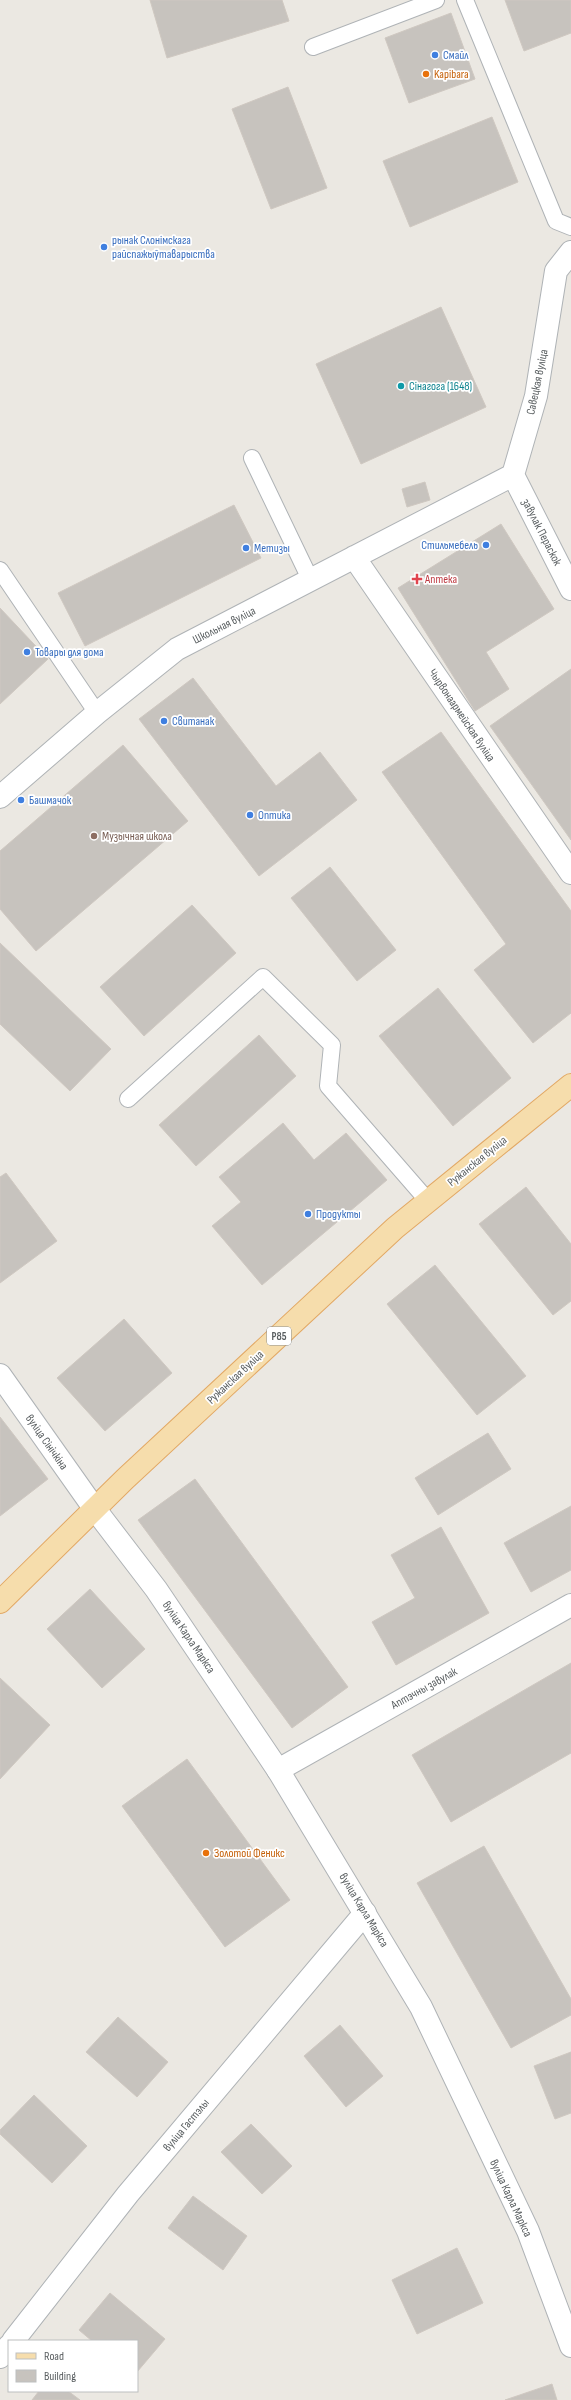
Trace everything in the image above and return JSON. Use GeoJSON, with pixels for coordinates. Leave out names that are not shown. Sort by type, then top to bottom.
{"type":"FeatureCollection","features":[{"type":"Feature","properties":{"kind":"main road","name":"Ружанская вуліца"},"geometry":{"type":"LineString","coordinates":[[0,1602],[94,1508],[395,1228],[571,1085]]}},
{"type":"Feature","properties":{"kind":"street","name":"Савецкая вуліца"},"geometry":{"type":"LineString","coordinates":[[512,475],[536,396],[556,271],[571,252]]}},
{"type":"Feature","properties":{"kind":"street","name":"Школьная вуліца"},"geometry":{"type":"LineString","coordinates":[[0,797],[97,712],[177,649],[512,475]]}},
{"type":"Feature","properties":{"kind":"street","name":"завулак Пераскок"},"geometry":{"type":"LineString","coordinates":[[512,475],[571,589]]}},
{"type":"Feature","properties":{"kind":"street","name":"Чырвонаармейская вуліца"},"geometry":{"type":"LineString","coordinates":[[354,556],[571,873]]}},
{"type":"Feature","properties":{"kind":"street","name":"вуліца Сінічкіна"},"geometry":{"type":"LineString","coordinates":[[0,1375],[94,1508]]}},
{"type":"Feature","properties":{"kind":"street","name":"вуліца Карла Маркса"},"geometry":{"type":"LineString","coordinates":[[94,1508],[156,1589],[278,1770],[421,2007],[528,2231],[571,2346]]}},
{"type":"Feature","properties":{"kind":"street","name":"Аптэчны завулак"},"geometry":{"type":"LineString","coordinates":[[278,1770],[571,1606]]}},
{"type":"Feature","properties":{"kind":"street","name":"вуліца Гастэлы"},"geometry":{"type":"LineString","coordinates":[[14,2340],[128,2194],[365,1913]]}},
{"type":"Feature","properties":{"kind":"street"},"geometry":{"type":"LineString","coordinates":[[0,2357],[8,2347]]}},
{"type":"Feature","properties":{"kind":"lane"},"geometry":{"type":"LineString","coordinates":[[313,47],[436,0]]}},
{"type":"Feature","properties":{"kind":"lane"},"geometry":{"type":"LineString","coordinates":[[465,0],[556,221],[571,227]]}},
{"type":"Feature","properties":{"kind":"lane"},"geometry":{"type":"LineString","coordinates":[[252,458],[310,581]]}},
{"type":"Feature","properties":{"kind":"lane"},"geometry":{"type":"LineString","coordinates":[[0,570],[97,712]]}},
{"type":"Feature","properties":{"kind":"lane"},"geometry":{"type":"LineString","coordinates":[[128,1099],[263,977],[332,1046],[328,1086],[428,1201]]}},
{"type":"Feature","properties":{"kind":"building"},"geometry":{"type":"Polygon","coordinates":[[[150,0],[282,0],[289,21],[167,58],[150,0]]]}},
{"type":"Feature","properties":{"kind":"building"},"geometry":{"type":"Polygon","coordinates":[[[505,0],[571,0],[571,33],[524,51],[505,0]]]}},
{"type":"Feature","properties":{"kind":"building"},"geometry":{"type":"Polygon","coordinates":[[[451,13],[475,79],[409,103],[385,38],[451,13]]]}},
{"type":"Feature","properties":{"kind":"building"},"geometry":{"type":"Polygon","coordinates":[[[288,87],[327,188],[271,209],[232,109],[288,87]]]}},
{"type":"Feature","properties":{"kind":"building"},"geometry":{"type":"Polygon","coordinates":[[[492,117],[518,182],[410,227],[383,161],[492,117]]]}},
{"type":"Feature","properties":{"kind":"building","name":"Сінагога (1648)"},"geometry":{"type":"Polygon","coordinates":[[[441,307],[486,407],[361,464],[316,364],[441,307]]]}},
{"type":"Feature","properties":{"kind":"building"},"geometry":{"type":"Polygon","coordinates":[[[425,482],[430,500],[407,507],[402,489],[425,482]]]}},
{"type":"Feature","properties":{"kind":"building"},"geometry":{"type":"Polygon","coordinates":[[[234,505],[261,558],[85,646],[58,593],[234,505]]]}},
{"type":"Feature","properties":{"kind":"building"},"geometry":{"type":"Polygon","coordinates":[[[501,524],[554,609],[486,652],[509,689],[475,711],[398,588],[501,524]]]}},
{"type":"Feature","properties":{"kind":"building"},"geometry":{"type":"Polygon","coordinates":[[[0,608],[48,659],[0,704],[0,608]]]}},
{"type":"Feature","properties":{"kind":"building"},"geometry":{"type":"Polygon","coordinates":[[[571,669],[571,840],[490,726],[571,669]]]}},
{"type":"Feature","properties":{"kind":"building"},"geometry":{"type":"Polygon","coordinates":[[[193,678],[276,786],[320,752],[357,800],[259,876],[139,719],[193,678]]]}},
{"type":"Feature","properties":{"kind":"building"},"geometry":{"type":"Polygon","coordinates":[[[441,732],[571,911],[571,1013],[533,1043],[474,970],[506,944],[382,772],[441,732]]]}},
{"type":"Feature","properties":{"kind":"building","name":"Музычная школа"},"geometry":{"type":"Polygon","coordinates":[[[123,745],[188,821],[36,951],[0,909],[0,851],[123,745]]]}},
{"type":"Feature","properties":{"kind":"building"},"geometry":{"type":"Polygon","coordinates":[[[330,867],[396,950],[357,981],[291,898],[330,867]]]}},
{"type":"Feature","properties":{"kind":"building"},"geometry":{"type":"Polygon","coordinates":[[[192,905],[236,953],[144,1036],[100,987],[192,905]]]}},
{"type":"Feature","properties":{"kind":"building"},"geometry":{"type":"Polygon","coordinates":[[[0,943],[111,1049],[70,1091],[0,1024],[0,943]]]}},
{"type":"Feature","properties":{"kind":"building"},"geometry":{"type":"Polygon","coordinates":[[[438,988],[511,1078],[453,1126],[379,1036],[438,988]]]}},
{"type":"Feature","properties":{"kind":"building"},"geometry":{"type":"Polygon","coordinates":[[[259,1035],[296,1076],[196,1166],[159,1125],[259,1035]]]}},
{"type":"Feature","properties":{"kind":"building"},"geometry":{"type":"Polygon","coordinates":[[[283,1123],[314,1160],[346,1133],[387,1180],[262,1285],[212,1226],[241,1202],[219,1177],[283,1123]]]}},
{"type":"Feature","properties":{"kind":"building"},"geometry":{"type":"Polygon","coordinates":[[[6,1173],[57,1241],[0,1283],[0,1177],[6,1173]]]}},
{"type":"Feature","properties":{"kind":"building"},"geometry":{"type":"Polygon","coordinates":[[[526,1187],[571,1244],[571,1301],[553,1315],[479,1224],[526,1187]]]}},
{"type":"Feature","properties":{"kind":"building"},"geometry":{"type":"Polygon","coordinates":[[[435,1265],[526,1376],[477,1415],[387,1304],[435,1265]]]}},
{"type":"Feature","properties":{"kind":"building"},"geometry":{"type":"Polygon","coordinates":[[[124,1319],[172,1373],[105,1431],[57,1378],[124,1319]]]}},
{"type":"Feature","properties":{"kind":"building"},"geometry":{"type":"Polygon","coordinates":[[[0,1417],[48,1479],[0,1516],[0,1417]]]}},
{"type":"Feature","properties":{"kind":"building"},"geometry":{"type":"Polygon","coordinates":[[[488,1433],[511,1469],[438,1515],[415,1478],[488,1433]]]}},
{"type":"Feature","properties":{"kind":"building"},"geometry":{"type":"Polygon","coordinates":[[[195,1479],[348,1687],[292,1728],[138,1520],[195,1479]]]}},
{"type":"Feature","properties":{"kind":"building"},"geometry":{"type":"Polygon","coordinates":[[[571,1506],[571,1570],[531,1592],[504,1543],[571,1506]]]}},
{"type":"Feature","properties":{"kind":"building"},"geometry":{"type":"Polygon","coordinates":[[[441,1527],[489,1613],[396,1665],[372,1622],[415,1598],[391,1555],[441,1527]]]}},
{"type":"Feature","properties":{"kind":"building"},"geometry":{"type":"Polygon","coordinates":[[[90,1589],[145,1649],[102,1688],[47,1629],[90,1589]]]}},
{"type":"Feature","properties":{"kind":"building"},"geometry":{"type":"Polygon","coordinates":[[[571,1663],[571,1753],[451,1822],[412,1755],[571,1663]]]}},
{"type":"Feature","properties":{"kind":"building"},"geometry":{"type":"Polygon","coordinates":[[[0,1678],[50,1725],[0,1779],[0,1678]]]}},
{"type":"Feature","properties":{"kind":"building","name":"Золотой Феникс"},"geometry":{"type":"Polygon","coordinates":[[[187,1759],[290,1900],[225,1947],[122,1806],[187,1759]]]}},
{"type":"Feature","properties":{"kind":"building"},"geometry":{"type":"Polygon","coordinates":[[[484,1846],[571,1999],[571,2015],[511,2048],[417,1883],[484,1846]]]}},
{"type":"Feature","properties":{"kind":"building"},"geometry":{"type":"Polygon","coordinates":[[[118,2017],[168,2062],[137,2097],[86,2052],[118,2017]]]}},
{"type":"Feature","properties":{"kind":"building"},"geometry":{"type":"Polygon","coordinates":[[[340,2025],[383,2076],[346,2107],[304,2056],[340,2025]]]}},
{"type":"Feature","properties":{"kind":"building"},"geometry":{"type":"Polygon","coordinates":[[[571,2052],[571,2113],[555,2119],[534,2066],[571,2052]]]}},
{"type":"Feature","properties":{"kind":"building"},"geometry":{"type":"Polygon","coordinates":[[[34,2095],[87,2146],[52,2183],[0,2134],[0,2130],[34,2095]]]}},
{"type":"Feature","properties":{"kind":"building"},"geometry":{"type":"Polygon","coordinates":[[[251,2124],[292,2166],[262,2194],[221,2152],[251,2124]]]}},
{"type":"Feature","properties":{"kind":"building"},"geometry":{"type":"Polygon","coordinates":[[[193,2196],[247,2236],[223,2270],[168,2228],[193,2196]]]}},
{"type":"Feature","properties":{"kind":"building"},"geometry":{"type":"Polygon","coordinates":[[[457,2248],[483,2303],[417,2334],[392,2280],[457,2248]]]}},
{"type":"Feature","properties":{"kind":"building"},"geometry":{"type":"Polygon","coordinates":[[[110,2293],[165,2339],[138,2371],[138,2340],[91,2340],[79,2330],[110,2293]]]}},
{"type":"Feature","properties":{"kind":"building"},"geometry":{"type":"Polygon","coordinates":[[[552,2384],[557,2400],[505,2400],[552,2384]]]}},
{"type":"Feature","properties":{"kind":"building"},"geometry":{"type":"Polygon","coordinates":[[[38,2392],[69,2392],[80,2400],[32,2400],[38,2392]]]}},
{"type":"Feature","properties":{"kind":"place","name":"Смайл"},"geometry":{"type":"Point","coordinates":[435,55]}},
{"type":"Feature","properties":{"kind":"place","name":"Kapibara"},"geometry":{"type":"Point","coordinates":[426,74]}},
{"type":"Feature","properties":{"kind":"place","name":"рынак Слонімскага райспажыўтаварыства"},"geometry":{"type":"Point","coordinates":[104,247]}},
{"type":"Feature","properties":{"kind":"place","name":"Сінагога (1648)"},"geometry":{"type":"Point","coordinates":[401,386]}},
{"type":"Feature","properties":{"kind":"place","name":"Стильмебель"},"geometry":{"type":"Point","coordinates":[486,545]}},
{"type":"Feature","properties":{"kind":"place","name":"Метизы"},"geometry":{"type":"Point","coordinates":[246,548]}},
{"type":"Feature","properties":{"kind":"place","name":"Аптека"},"geometry":{"type":"Point","coordinates":[417,579]}},
{"type":"Feature","properties":{"kind":"place","name":"Товары для дома"},"geometry":{"type":"Point","coordinates":[27,652]}},
{"type":"Feature","properties":{"kind":"place","name":"Свитанак"},"geometry":{"type":"Point","coordinates":[164,721]}},
{"type":"Feature","properties":{"kind":"place","name":"Башмачок"},"geometry":{"type":"Point","coordinates":[21,800]}},
{"type":"Feature","properties":{"kind":"place","name":"Оптика"},"geometry":{"type":"Point","coordinates":[250,815]}},
{"type":"Feature","properties":{"kind":"place","name":"Музычная школа"},"geometry":{"type":"Point","coordinates":[94,836]}},
{"type":"Feature","properties":{"kind":"place","name":"Продукты"},"geometry":{"type":"Point","coordinates":[308,1214]}},
{"type":"Feature","properties":{"kind":"place","name":"Золотой Феникс"},"geometry":{"type":"Point","coordinates":[206,1853]}}]}
